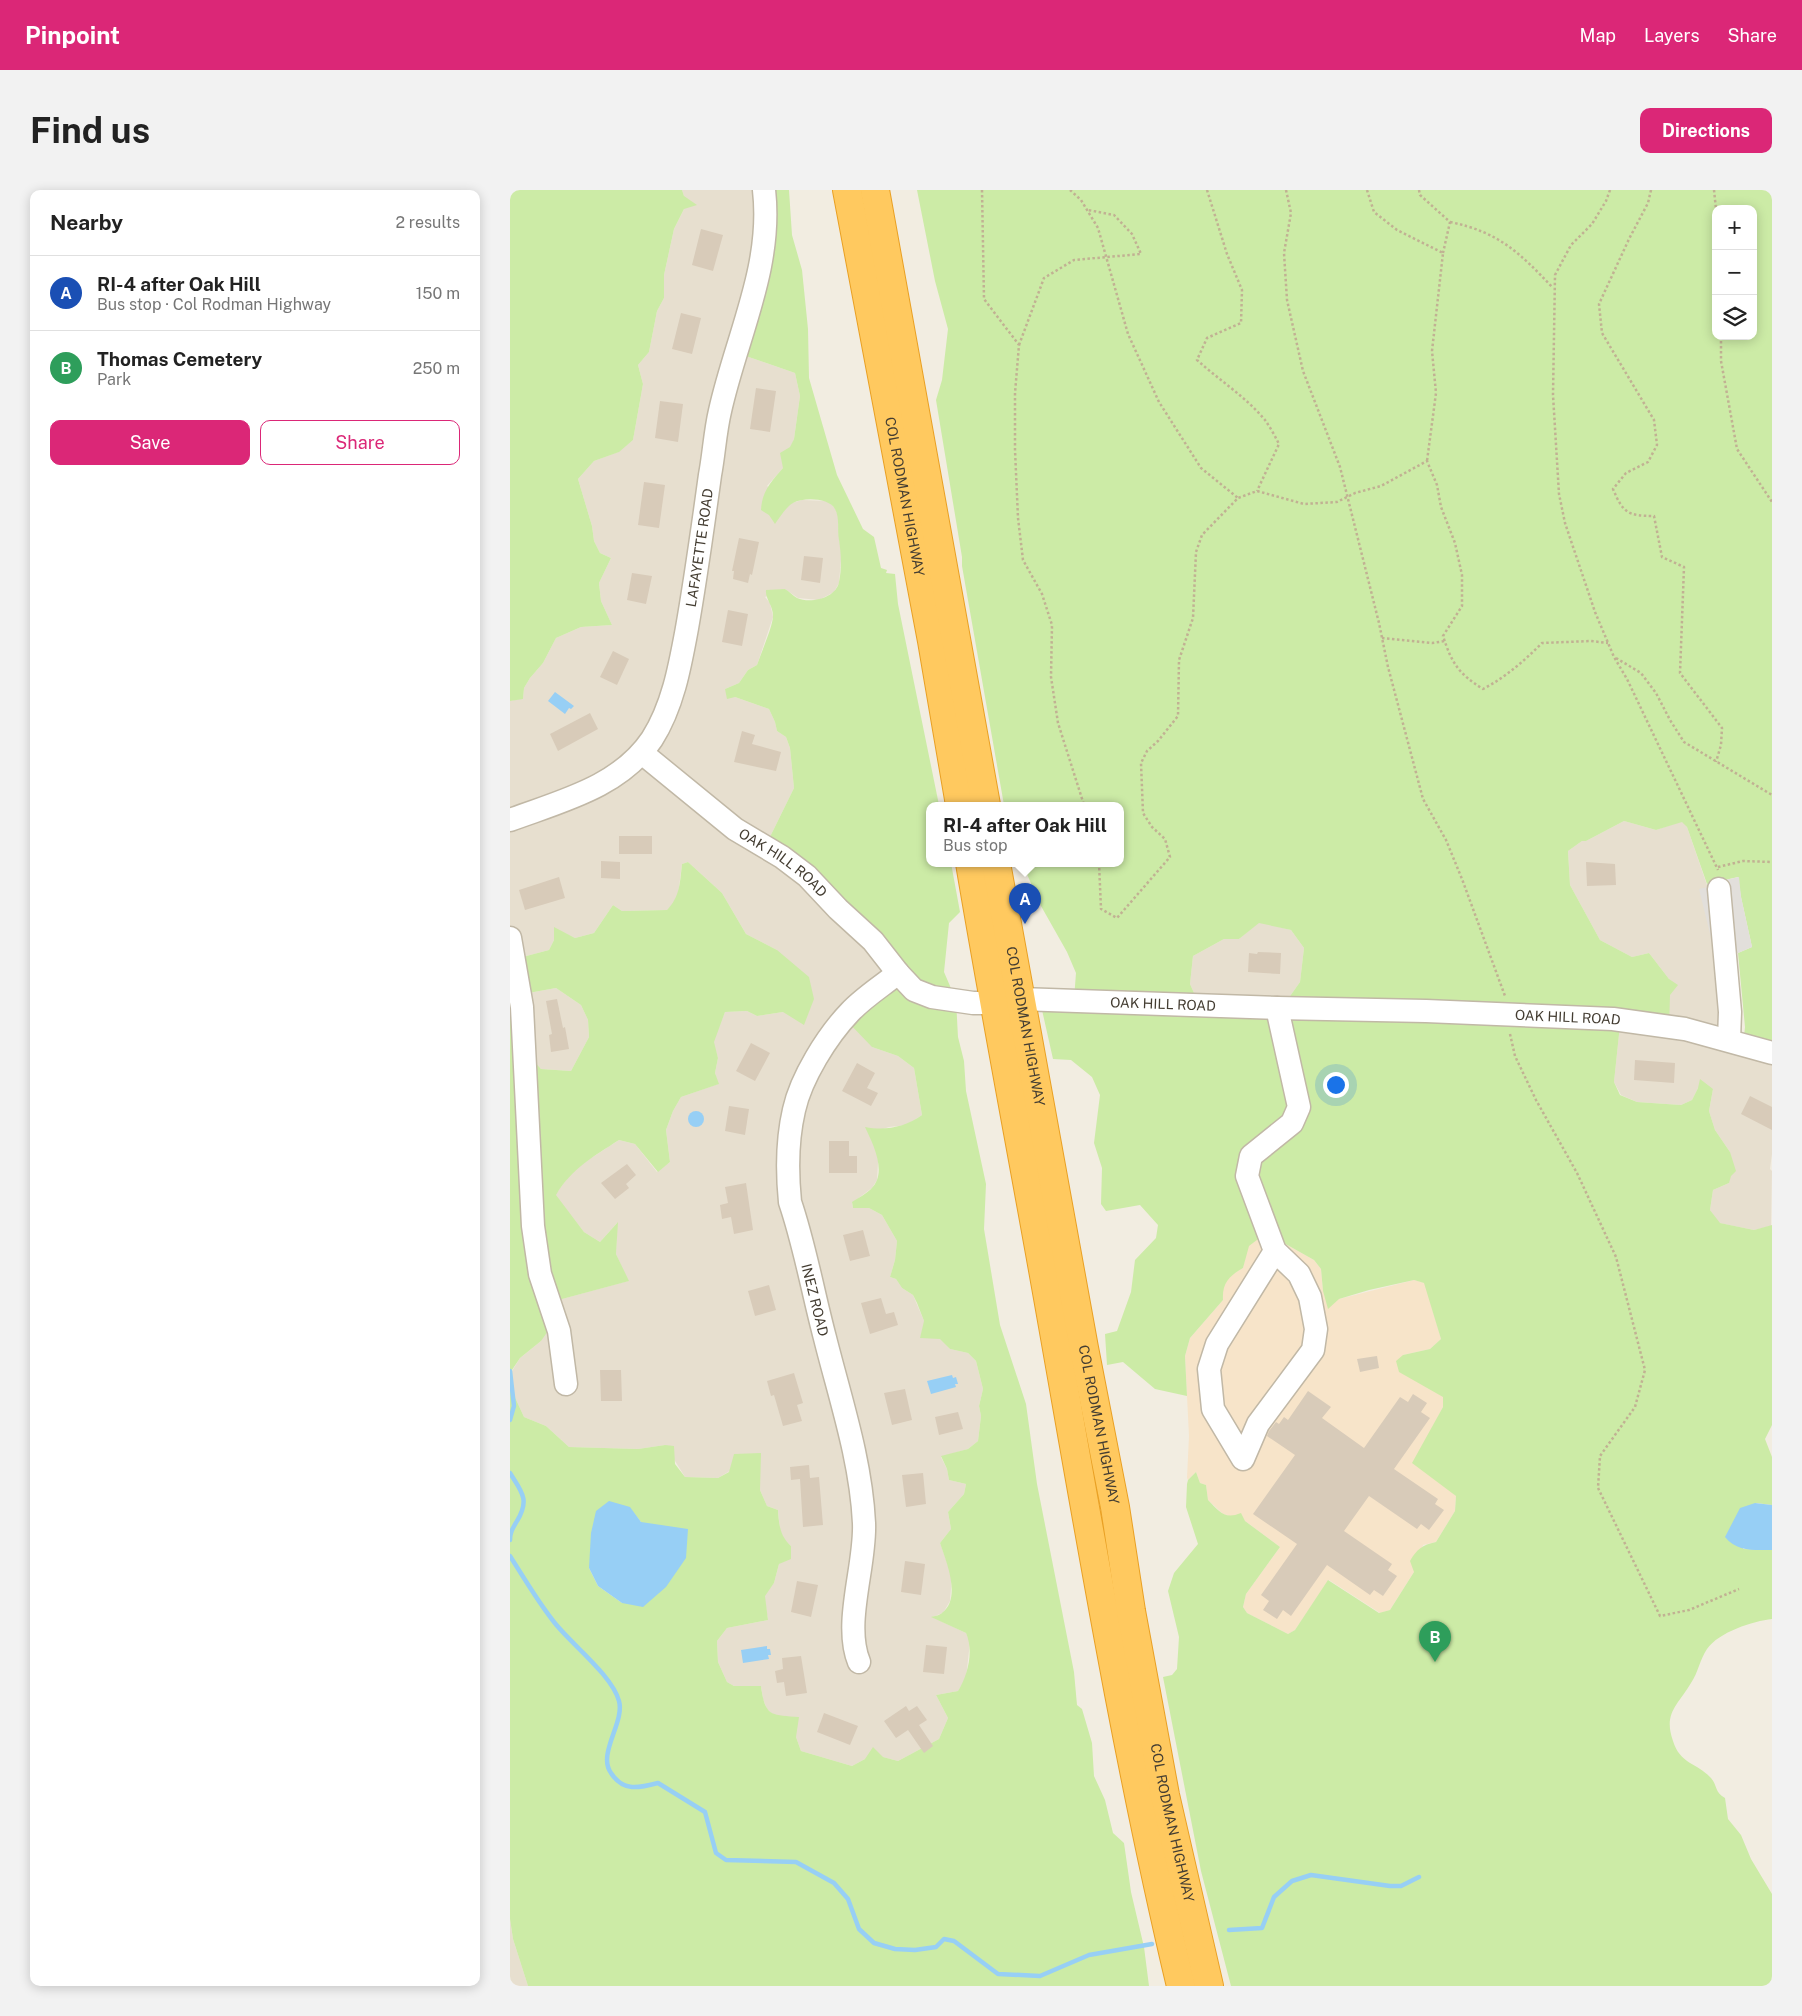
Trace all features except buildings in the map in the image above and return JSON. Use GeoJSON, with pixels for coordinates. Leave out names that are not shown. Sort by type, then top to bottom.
{"type":"FeatureCollection","features":[{"type":"Feature","properties":{"kind":"highway","name":"COL RODMAN HIGHWAY"},"geometry":{"type":"LineString","coordinates":[[847,190],[932,641],[959,802]]}},
{"type":"Feature","properties":{"kind":"highway","name":"COL RODMAN HIGHWAY"},"geometry":{"type":"LineString","coordinates":[[875,190],[985,802]]}},
{"type":"Feature","properties":{"kind":"highway","name":"COL RODMAN HIGHWAY"},"geometry":{"type":"LineString","coordinates":[[971,867],[1076,1462],[1136,1781],[1160,1899],[1181,1986]]}},
{"type":"Feature","properties":{"kind":"highway","name":"COL RODMAN HIGHWAY"},"geometry":{"type":"LineString","coordinates":[[997,867],[1114,1507],[1164,1795],[1208,1986]]}},
{"type":"Feature","properties":{"kind":"street","name":"LAFAYETTE ROAD"},"geometry":{"type":"LineString","coordinates":[[510,820],[576,796],[614,777],[630,765],[642,752],[661,723],[680,669],[720,412],[762,258],[765,225],[764,190]]}},
{"type":"Feature","properties":{"kind":"street","name":"OAK HILL ROAD"},"geometry":{"type":"LineString","coordinates":[[642,752],[734,829],[782,858],[806,876],[873,941],[914,990],[932,997],[966,1002],[994,1003],[1020,999],[1613,1019],[1685,1029],[1772,1053]]}},
{"type":"Feature","properties":{"kind":"street"},"geometry":{"type":"LineString","coordinates":[[1719,889],[1730,1012],[1729,1040]]}},
{"type":"Feature","properties":{"kind":"street"},"geometry":{"type":"LineString","coordinates":[[510,938],[522,1006],[533,1226],[540,1274],[559,1331],[566,1384]]}},
{"type":"Feature","properties":{"kind":"street","name":"INEZ ROAD"},"geometry":{"type":"LineString","coordinates":[[859,1662],[855,1653],[854,1630],[864,1524],[860,1489],[846,1416],[790,1202],[788,1172],[793,1111],[804,1083],[818,1056],[851,1011],[898,973]]}},
{"type":"Feature","properties":{"kind":"street"},"geometry":{"type":"LineString","coordinates":[[1274,1251],[1217,1344],[1209,1369],[1213,1409],[1243,1460],[1258,1424],[1313,1350],[1316,1329],[1310,1297],[1298,1274],[1274,1251],[1247,1176],[1251,1156],[1292,1124],[1300,1107],[1277,1008]]}},
{"type":"Feature","properties":{"kind":"path"},"geometry":{"type":"LineString","coordinates":[[982,190],[984,299],[1018,345]]}},
{"type":"Feature","properties":{"kind":"path"},"geometry":{"type":"LineString","coordinates":[[1070,190],[1082,200],[1098,228],[1128,334],[1159,402],[1201,468],[1238,498]]}},
{"type":"Feature","properties":{"kind":"path"},"geometry":{"type":"LineString","coordinates":[[1207,190],[1227,254],[1242,290],[1241,323],[1207,338],[1197,360],[1248,402],[1266,421],[1279,444],[1257,491]]}},
{"type":"Feature","properties":{"kind":"path"},"geometry":{"type":"LineString","coordinates":[[1286,190],[1291,213],[1284,253],[1286,300],[1303,371],[1340,467],[1388,667],[1423,799],[1446,840],[1462,878],[1504,993],[1506,1014],[1515,1056],[1536,1100],[1577,1173],[1616,1257],[1645,1370],[1635,1407],[1600,1456],[1598,1488],[1660,1616],[1689,1610],[1739,1589]]}},
{"type":"Feature","properties":{"kind":"path"},"geometry":{"type":"LineString","coordinates":[[1367,190],[1374,212],[1397,230],[1443,253]]}},
{"type":"Feature","properties":{"kind":"path"},"geometry":{"type":"LineString","coordinates":[[1419,190],[1420,195],[1450,222],[1471,226],[1503,241],[1528,261],[1553,288]]}},
{"type":"Feature","properties":{"kind":"path"},"geometry":{"type":"LineString","coordinates":[[1610,190],[1606,201],[1592,224],[1571,245],[1559,264],[1555,275],[1553,288],[1553,395],[1559,494],[1571,543],[1595,612],[1614,657],[1627,679],[1718,867],[1719,889]]}},
{"type":"Feature","properties":{"kind":"path"},"geometry":{"type":"LineString","coordinates":[[1651,190],[1648,204],[1629,239],[1599,304],[1602,332],[1654,420],[1657,445],[1648,462],[1626,473],[1613,489],[1619,505],[1634,516],[1654,516],[1662,558],[1684,568],[1680,673],[1722,728],[1721,745],[1716,762]]}},
{"type":"Feature","properties":{"kind":"path"},"geometry":{"type":"LineString","coordinates":[[1714,190],[1716,205]]}},
{"type":"Feature","properties":{"kind":"path"},"geometry":{"type":"LineString","coordinates":[[1083,802],[1058,723],[1051,677],[1052,625],[1042,594],[1023,560],[1018,518],[1016,393],[1018,345],[1044,278],[1074,260],[1141,254],[1132,234],[1114,215],[1088,210]]}},
{"type":"Feature","properties":{"kind":"path"},"geometry":{"type":"LineString","coordinates":[[1450,222],[1443,253],[1432,350],[1436,393],[1427,461],[1437,485],[1441,507],[1455,542],[1462,576],[1462,606],[1443,636],[1450,658],[1465,678],[1483,689],[1501,680],[1527,658],[1542,642],[1591,641],[1608,643]]}},
{"type":"Feature","properties":{"kind":"path"},"geometry":{"type":"LineString","coordinates":[[1721,340],[1721,361],[1737,449],[1772,502]]}},
{"type":"Feature","properties":{"kind":"path"},"geometry":{"type":"LineString","coordinates":[[1099,867],[1101,909],[1117,918],[1170,857],[1165,839],[1152,827],[1143,813],[1141,763],[1147,750],[1158,741],[1178,716],[1179,660],[1194,618],[1196,552],[1202,535],[1238,498],[1257,491],[1304,504],[1336,502],[1381,486],[1427,461]]}},
{"type":"Feature","properties":{"kind":"path"},"geometry":{"type":"LineString","coordinates":[[1382,638],[1432,642],[1445,641]]}},
{"type":"Feature","properties":{"kind":"path"},"geometry":{"type":"LineString","coordinates":[[1614,657],[1641,673],[1656,693],[1684,742],[1772,795]]}},
{"type":"Feature","properties":{"kind":"path"},"geometry":{"type":"LineString","coordinates":[[1718,867],[1743,861],[1772,862]]}},
{"type":"Feature","properties":{"kind":"shaded area"},"geometry":{"type":"Polygon","coordinates":[[[682,190],[763,190],[740,354],[795,373],[800,396],[794,439],[783,468],[767,486],[792,503],[802,500],[828,501],[835,508],[838,515],[839,540],[842,548],[839,583],[834,592],[819,600],[798,598],[785,589],[765,597],[770,603],[773,617],[757,665],[748,670],[739,683],[725,689],[735,697],[769,709],[777,731],[786,737],[790,748],[794,788],[766,845],[895,969],[872,1047],[898,1056],[914,1068],[922,1115],[907,1125],[880,1130],[877,1180],[872,1188],[852,1203],[853,1208],[869,1208],[882,1215],[897,1241],[895,1260],[890,1277],[896,1279],[902,1288],[913,1295],[924,1321],[950,1349],[968,1353],[976,1361],[983,1389],[979,1406],[981,1416],[978,1441],[968,1449],[941,1457],[947,1469],[949,1480],[966,1484],[964,1494],[948,1512],[951,1529],[940,1543],[952,1576],[950,1601],[943,1613],[932,1617],[966,1633],[970,1642],[966,1678],[958,1691],[936,1695],[948,1718],[939,1739],[898,1761],[883,1757],[865,1759],[852,1766],[801,1751],[796,1737],[767,1709],[761,1686],[734,1686],[727,1682],[718,1662],[717,1641],[727,1628],[768,1620],[764,1596],[774,1583],[779,1564],[784,1560],[791,1546],[784,1540],[780,1530],[778,1510],[767,1506],[760,1490],[760,1453],[718,1478],[685,1477],[665,1445],[638,1449],[569,1447],[546,1426],[524,1417],[513,1393],[512,1371],[520,1358],[541,1341],[551,1302],[628,1281],[616,1254],[617,1223],[600,1242],[584,1232],[555,1195],[571,1173],[619,1140],[635,1144],[657,1172],[670,1162],[666,1130],[681,1097],[718,1084],[715,1073],[718,1058],[713,1042],[725,1012],[747,1011],[757,1016],[783,1012],[777,950],[746,934],[722,893],[688,862],[682,864],[678,895],[674,904],[667,910],[622,911],[613,905],[594,933],[575,938],[554,928],[554,940],[549,950],[515,959],[510,947],[510,701],[523,698],[524,688],[543,663],[556,638],[581,627],[612,625],[601,601],[599,583],[611,558],[600,553],[594,541],[592,526],[578,479],[594,461],[618,452],[633,440],[643,384],[638,365],[649,352],[657,311],[664,298],[664,275],[674,229],[684,209],[682,190]]]}},
{"type":"Feature","properties":{"kind":"shaded area"},"geometry":{"type":"Polygon","coordinates":[[[1624,821],[1656,830],[1682,821],[1687,827],[1709,891],[1722,1038],[1772,1059],[1771,1226],[1754,1230],[1719,1223],[1710,1210],[1713,1190],[1729,1183],[1730,1152],[1715,1130],[1709,1111],[1713,1089],[1698,1088],[1692,1100],[1681,1105],[1637,1102],[1621,1095],[1614,1082],[1620,1025],[1669,979],[1649,953],[1632,957],[1600,940],[1570,885],[1568,851],[1582,841],[1586,841],[1624,821]]]}},
{"type":"Feature","properties":{"kind":"shaded area"},"geometry":{"type":"Polygon","coordinates":[[[1739,877],[1741,897],[1752,947],[1738,953],[1715,954],[1699,889],[1708,887],[1707,884],[1739,877]]]}},
{"type":"Feature","properties":{"kind":"shaded area"},"geometry":{"type":"Polygon","coordinates":[[[1259,922],[1291,930],[1304,948],[1300,982],[1283,1006],[1198,1002],[1190,984],[1193,956],[1224,939],[1239,939],[1259,922]]]}},
{"type":"Feature","properties":{"kind":"shaded area"},"geometry":{"type":"Polygon","coordinates":[[[556,988],[581,1005],[588,1020],[589,1037],[571,1071],[541,1069],[524,1050],[523,994],[556,988]]]}},
{"type":"Feature","properties":{"kind":"shaded area"},"geometry":{"type":"Polygon","coordinates":[[[1266,1233],[1314,1260],[1321,1269],[1323,1291],[1339,1299],[1414,1280],[1425,1283],[1441,1339],[1430,1349],[1403,1355],[1426,1386],[1443,1396],[1443,1407],[1432,1428],[1450,1490],[1456,1496],[1455,1511],[1436,1542],[1423,1545],[1414,1572],[1390,1610],[1380,1613],[1329,1580],[1295,1630],[1288,1634],[1247,1613],[1243,1607],[1246,1594],[1280,1547],[1245,1521],[1223,1514],[1208,1500],[1206,1485],[1200,1483],[1196,1472],[1188,1480],[1187,1478],[1189,1436],[1185,1356],[1190,1338],[1223,1300],[1222,1289],[1229,1276],[1243,1268],[1248,1246],[1266,1233]]]}},
{"type":"Feature","properties":{"kind":"shaded area"},"geometry":{"type":"Polygon","coordinates":[[[510,1919],[513,1939],[528,1986],[510,1986],[510,1919]]]}},
{"type":"Feature","properties":{"kind":"green space"},"geometry":{"type":"Polygon","coordinates":[[[510,190],[682,190],[684,196],[697,205],[684,209],[674,229],[664,275],[664,298],[657,311],[649,352],[638,365],[643,384],[633,440],[619,452],[594,461],[578,479],[592,526],[594,541],[600,553],[611,558],[599,583],[601,601],[612,625],[581,627],[556,638],[543,663],[524,688],[523,699],[510,701],[510,190]]]}},
{"type":"Feature","properties":{"kind":"green space"},"geometry":{"type":"Polygon","coordinates":[[[763,190],[789,190],[792,235],[802,270],[808,329],[809,378],[837,475],[863,529],[874,537],[881,568],[887,570],[886,573],[895,574],[898,604],[938,802],[926,802],[926,867],[952,867],[960,912],[949,923],[944,972],[956,1000],[958,1037],[964,1061],[966,1091],[986,1184],[984,1229],[1000,1325],[1026,1404],[1037,1484],[1074,1672],[1077,1705],[1082,1709],[1092,1743],[1094,1776],[1105,1800],[1113,1833],[1124,1843],[1131,1892],[1144,1947],[1149,1986],[528,1986],[513,1939],[510,1919],[510,947],[515,959],[549,950],[554,940],[554,927],[575,938],[594,933],[613,905],[622,911],[667,910],[677,894],[682,864],[688,862],[722,893],[746,934],[777,950],[809,977],[814,999],[804,1025],[783,1012],[757,1016],[747,1011],[725,1012],[714,1042],[718,1058],[715,1073],[719,1084],[681,1097],[666,1130],[670,1162],[658,1172],[635,1144],[619,1140],[576,1170],[562,1186],[556,1195],[584,1232],[600,1242],[618,1222],[616,1254],[629,1281],[551,1302],[555,1321],[541,1341],[520,1358],[512,1370],[513,1393],[524,1417],[546,1426],[569,1447],[638,1449],[665,1445],[674,1446],[675,1464],[685,1477],[718,1478],[729,1472],[734,1454],[761,1453],[760,1490],[767,1506],[778,1510],[781,1530],[784,1538],[791,1546],[791,1559],[779,1564],[774,1583],[765,1596],[768,1620],[727,1628],[717,1641],[718,1662],[727,1682],[734,1686],[761,1686],[765,1704],[771,1712],[782,1716],[799,1717],[796,1737],[801,1751],[852,1766],[865,1759],[873,1747],[883,1757],[898,1761],[939,1739],[948,1718],[936,1695],[958,1691],[965,1678],[969,1663],[970,1647],[966,1633],[931,1617],[942,1613],[948,1606],[951,1598],[952,1589],[949,1569],[940,1543],[951,1529],[948,1512],[964,1494],[966,1484],[949,1480],[947,1469],[941,1456],[968,1449],[978,1441],[981,1416],[979,1406],[983,1389],[976,1361],[968,1353],[950,1349],[940,1339],[920,1338],[924,1321],[917,1303],[913,1295],[902,1288],[896,1279],[890,1277],[895,1260],[897,1241],[882,1215],[869,1208],[853,1208],[852,1202],[871,1189],[878,1175],[879,1167],[875,1150],[865,1127],[880,1129],[895,1127],[922,1115],[914,1068],[898,1056],[872,1047],[845,1019],[894,974],[766,845],[794,788],[790,748],[786,737],[777,731],[769,709],[735,697],[727,699],[725,689],[739,683],[748,670],[757,665],[773,616],[766,590],[785,589],[803,600],[816,600],[828,596],[837,588],[839,582],[841,555],[837,516],[832,505],[810,499],[798,501],[783,512],[775,524],[769,515],[761,510],[765,492],[783,468],[780,453],[790,447],[794,439],[800,396],[795,373],[740,354],[763,190]],[[556,988],[523,994],[524,1050],[541,1069],[571,1071],[589,1037],[588,1020],[581,1005],[556,988]],[[629,1507],[589,1568],[598,1586],[622,1603],[641,1522],[629,1507]]]}},
{"type":"Feature","properties":{"kind":"green space"},"geometry":{"type":"Polygon","coordinates":[[[917,190],[1772,190],[1772,1059],[1743,1046],[1745,1027],[1738,953],[1752,947],[1738,877],[1707,884],[1687,827],[1682,822],[1656,830],[1624,821],[1586,841],[1582,841],[1568,851],[1570,885],[1600,940],[1632,957],[1649,953],[1669,979],[1678,985],[1670,995],[1669,1030],[1620,1025],[1614,1082],[1620,1095],[1637,1102],[1681,1105],[1692,1100],[1700,1079],[1713,1089],[1709,1111],[1715,1130],[1730,1152],[1736,1171],[1731,1176],[1729,1183],[1713,1190],[1710,1210],[1720,1223],[1754,1230],[1772,1225],[1772,1425],[1765,1439],[1772,1457],[1772,1505],[1756,1503],[1743,1549],[1772,1550],[1772,1619],[1737,1628],[1712,1643],[1707,1649],[1693,1679],[1673,1710],[1670,1731],[1676,1749],[1684,1759],[1705,1772],[1719,1793],[1725,1798],[1728,1819],[1741,1835],[1751,1859],[1772,1894],[1772,1986],[1231,1986],[1201,1871],[1163,1677],[1172,1675],[1177,1669],[1179,1637],[1168,1591],[1174,1573],[1198,1544],[1186,1507],[1188,1480],[1196,1472],[1200,1483],[1206,1485],[1208,1500],[1219,1511],[1226,1515],[1241,1513],[1245,1521],[1280,1547],[1246,1594],[1243,1607],[1247,1613],[1288,1634],[1295,1630],[1328,1580],[1379,1613],[1390,1610],[1414,1572],[1410,1561],[1420,1548],[1436,1542],[1455,1511],[1456,1496],[1412,1463],[1443,1407],[1443,1397],[1399,1372],[1396,1361],[1403,1355],[1430,1349],[1441,1339],[1424,1283],[1414,1280],[1369,1290],[1339,1299],[1328,1309],[1323,1291],[1321,1269],[1314,1260],[1266,1233],[1249,1246],[1243,1268],[1230,1277],[1225,1285],[1223,1300],[1190,1338],[1185,1356],[1187,1396],[1155,1389],[1123,1362],[1107,1365],[1105,1334],[1117,1331],[1131,1292],[1135,1260],[1156,1238],[1158,1225],[1140,1205],[1106,1211],[1101,1204],[1102,1168],[1094,1143],[1100,1095],[1092,1077],[1071,1060],[1053,1059],[1040,1001],[1074,999],[1076,973],[1067,952],[1041,906],[1024,867],[1124,867],[1124,802],[1003,802],[962,566],[936,400],[942,380],[948,329],[935,281],[917,190]],[[1259,923],[1239,939],[1224,939],[1193,956],[1190,984],[1198,1002],[1283,1006],[1300,982],[1304,948],[1291,930],[1259,923]]]}},
{"type":"Feature","properties":{"kind":"water"},"geometry":{"type":"Polygon","coordinates":[[[555,692],[574,706],[571,709],[569,708],[565,714],[548,701],[555,692]]]}},
{"type":"Feature","properties":{"kind":"water"},"geometry":{"type":"Polygon","coordinates":[[[693,1111],[699,1111],[704,1116],[702,1125],[693,1127],[688,1122],[688,1116],[693,1111]]]}},
{"type":"Feature","properties":{"kind":"water"},"geometry":{"type":"Polygon","coordinates":[[[952,1375],[953,1378],[956,1377],[958,1384],[955,1384],[956,1387],[931,1394],[927,1381],[952,1375]]]}},
{"type":"Feature","properties":{"kind":"water"},"geometry":{"type":"Polygon","coordinates":[[[609,1501],[630,1507],[641,1522],[688,1529],[686,1558],[666,1587],[643,1607],[622,1603],[598,1586],[589,1568],[591,1533],[596,1511],[609,1501]]]}},
{"type":"Feature","properties":{"kind":"water"},"geometry":{"type":"Polygon","coordinates":[[[1755,1503],[1772,1505],[1772,1550],[1740,1548],[1725,1537],[1740,1508],[1755,1503]]]}},
{"type":"Feature","properties":{"kind":"water"},"geometry":{"type":"Polygon","coordinates":[[[767,1646],[767,1649],[770,1649],[771,1655],[768,1655],[769,1659],[743,1663],[741,1650],[767,1646]]]}},
{"type":"Feature","properties":{"kind":"waterway"},"geometry":{"type":"LineString","coordinates":[[510,1371],[514,1406],[510,1420]]}},
{"type":"Feature","properties":{"kind":"waterway"},"geometry":{"type":"LineString","coordinates":[[510,1473],[521,1491],[524,1502],[521,1514],[511,1532],[510,1540]]}},
{"type":"Feature","properties":{"kind":"waterway"},"geometry":{"type":"LineString","coordinates":[[510,1556],[554,1622],[600,1670],[615,1691],[620,1709],[607,1757],[611,1773],[626,1786],[638,1787],[658,1783],[705,1812],[716,1853],[726,1860],[796,1862],[834,1883],[848,1899],[859,1929],[874,1943],[895,1949],[915,1950],[936,1947],[944,1939],[954,1941],[998,1974],[1040,1976],[1089,1955],[1152,1944]]}},
{"type":"Feature","properties":{"kind":"waterway"},"geometry":{"type":"LineString","coordinates":[[1229,1930],[1262,1928],[1274,1897],[1292,1881],[1311,1875],[1390,1886],[1401,1886],[1419,1877]]}},
{"type":"Feature","properties":{"kind":"place","name":"RI-4 after Oak Hill"},"geometry":{"type":"Point","coordinates":[1025,924]}},
{"type":"Feature","properties":{"kind":"place","name":"Thomas Cemetery"},"geometry":{"type":"Point","coordinates":[1435,1662]}}]}
